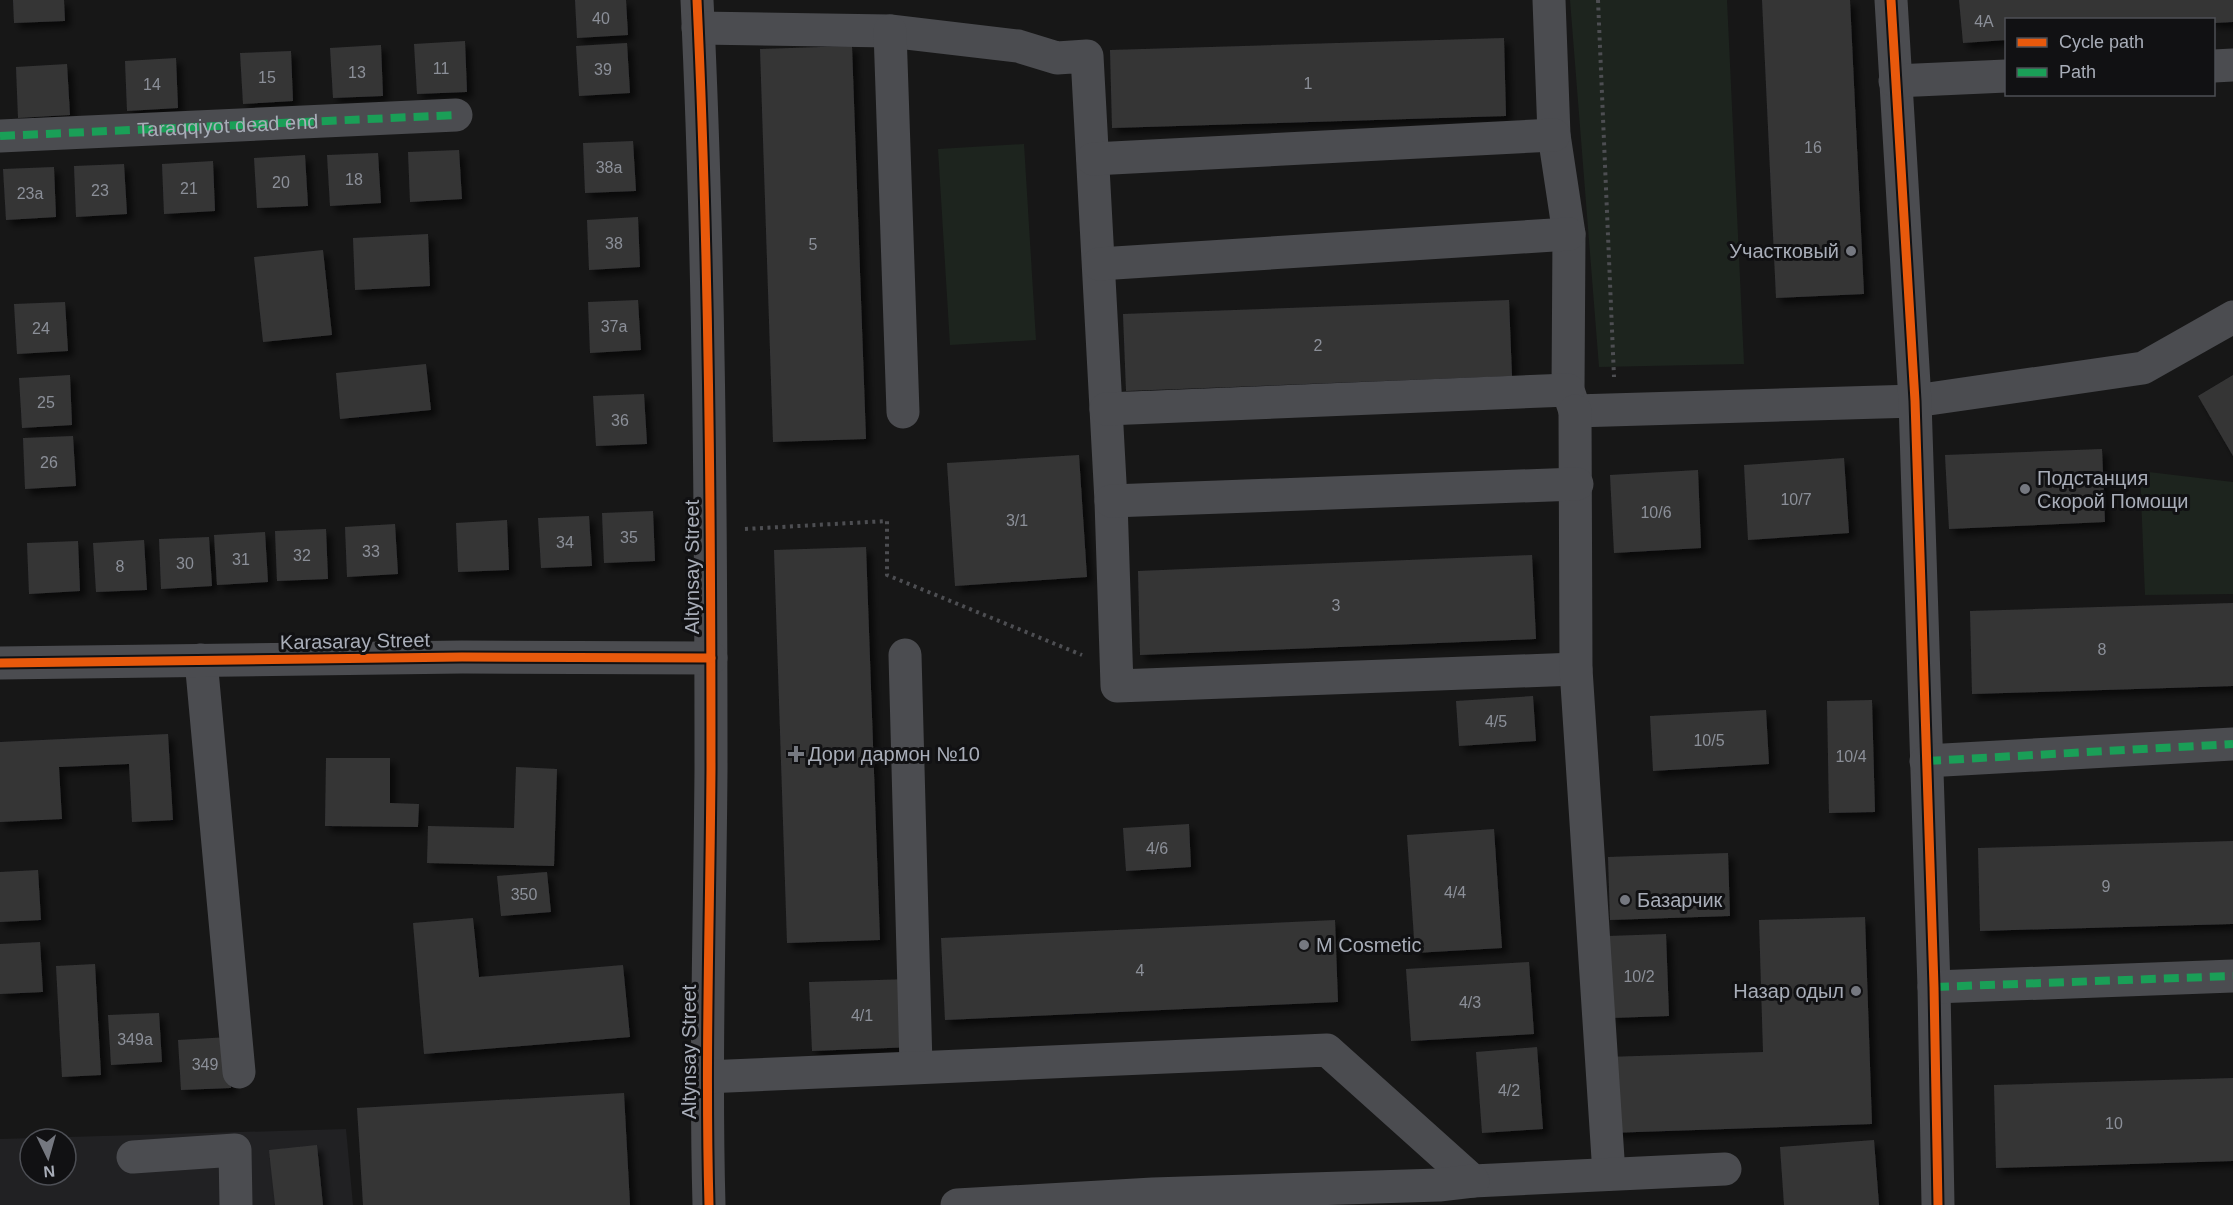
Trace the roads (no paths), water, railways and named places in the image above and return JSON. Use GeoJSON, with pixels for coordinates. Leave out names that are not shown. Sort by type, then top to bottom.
{"type":"FeatureCollection","features":[{"type":"Feature","properties":{"kind":"street"},"geometry":{"type":"LineString","coordinates":[[1549,0],[1554,135],[1569,234],[1571,400],[1577,484],[1576,669],[1610,1174]]}},
{"type":"Feature","properties":{"kind":"street"},"geometry":{"type":"LineString","coordinates":[[1891,0],[1914,401],[1934,987],[1938,1205]]}},
{"type":"Feature","properties":{"kind":"street"},"geometry":{"type":"LineString","coordinates":[[697,14],[890,31],[1018,46],[1057,58],[1087,56],[1111,501],[1117,686],[1576,669]]}},
{"type":"Feature","properties":{"kind":"street","name":"Altynsay Street"},"geometry":{"type":"LineString","coordinates":[[697,14],[710,531],[711,658],[705,1077],[709,1205]]}},
{"type":"Feature","properties":{"kind":"street"},"geometry":{"type":"LineString","coordinates":[[890,31],[903,412]]}},
{"type":"Feature","properties":{"kind":"street"},"geometry":{"type":"LineString","coordinates":[[2215,66],[2233,65]]}},
{"type":"Feature","properties":{"kind":"street"},"geometry":{"type":"LineString","coordinates":[[1895,81],[2005,76]]}},
{"type":"Feature","properties":{"kind":"street","name":"Taraqqiyot dead end"},"geometry":{"type":"LineString","coordinates":[[0,136],[456,115]]}},
{"type":"Feature","properties":{"kind":"street"},"geometry":{"type":"LineString","coordinates":[[1093,159],[1554,135]]}},
{"type":"Feature","properties":{"kind":"street"},"geometry":{"type":"LineString","coordinates":[[1099,264],[1569,234]]}},
{"type":"Feature","properties":{"kind":"street"},"geometry":{"type":"LineString","coordinates":[[1106,409],[1571,400],[1615,410],[1914,401],[2143,368],[2233,317]]}},
{"type":"Feature","properties":{"kind":"street"},"geometry":{"type":"LineString","coordinates":[[1111,501],[1577,484]]}},
{"type":"Feature","properties":{"kind":"street"},"geometry":{"type":"LineString","coordinates":[[905,655],[916,1066]]}},
{"type":"Feature","properties":{"kind":"street","name":"Karasaray Street"},"geometry":{"type":"LineString","coordinates":[[0,663],[711,658]]}},
{"type":"Feature","properties":{"kind":"street"},"geometry":{"type":"LineString","coordinates":[[201,660],[239,1072]]}},
{"type":"Feature","properties":{"kind":"street"},"geometry":{"type":"LineString","coordinates":[[1926,761],[2233,744]]}},
{"type":"Feature","properties":{"kind":"street"},"geometry":{"type":"LineString","coordinates":[[1934,987],[2233,976]]}},
{"type":"Feature","properties":{"kind":"street"},"geometry":{"type":"LineString","coordinates":[[705,1077],[916,1066],[1328,1050],[1473,1181]]}},
{"type":"Feature","properties":{"kind":"street"},"geometry":{"type":"LineString","coordinates":[[133,1157],[235,1150],[236,1205]]}},
{"type":"Feature","properties":{"kind":"street"},"geometry":{"type":"LineString","coordinates":[[957,1205],[1153,1194],[1440,1195],[1473,1181],[1725,1169]]}},
{"type":"Feature","properties":{"kind":"place","name":"Участковый"},"geometry":{"type":"Point","coordinates":[1851,251]}},
{"type":"Feature","properties":{"kind":"place","name":"Подстанция Скорой Помощи"},"geometry":{"type":"Point","coordinates":[2025,489]}},
{"type":"Feature","properties":{"kind":"place","name":"Дори дармон №10"},"geometry":{"type":"Point","coordinates":[796,754]}},
{"type":"Feature","properties":{"kind":"place","name":"Базарчик"},"geometry":{"type":"Point","coordinates":[1625,900]}},
{"type":"Feature","properties":{"kind":"place","name":"M Cosmetic"},"geometry":{"type":"Point","coordinates":[1304,945]}},
{"type":"Feature","properties":{"kind":"place","name":"Назар одыл"},"geometry":{"type":"Point","coordinates":[1856,991]}}]}
